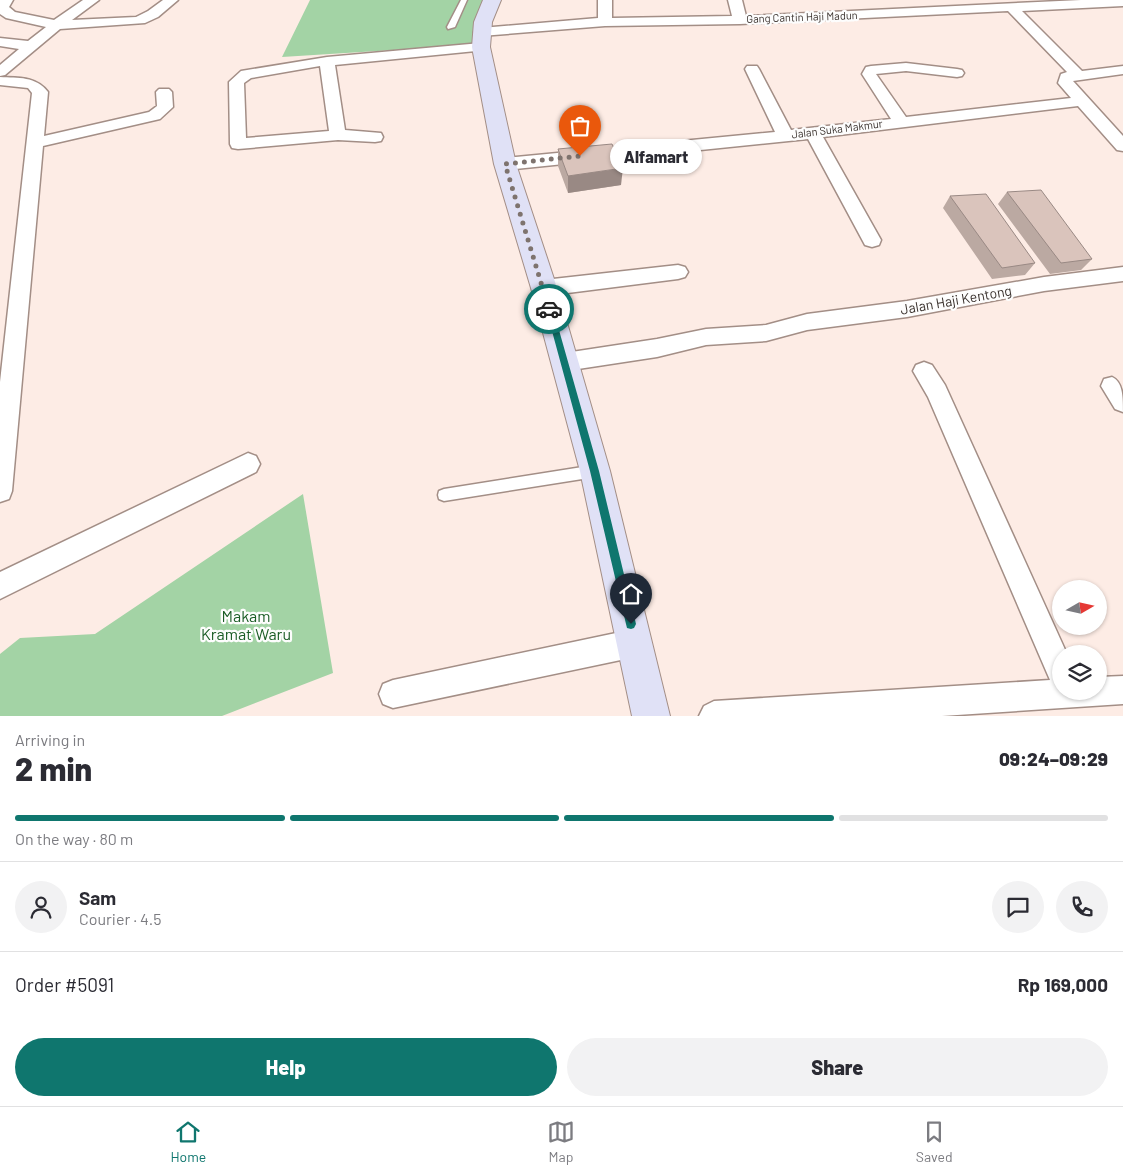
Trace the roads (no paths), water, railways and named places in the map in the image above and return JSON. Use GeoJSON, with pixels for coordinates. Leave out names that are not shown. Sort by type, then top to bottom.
{"type":"FeatureCollection","features":[{"type":"Feature","properties":{"kind":"main road"},"geometry":{"type":"LineString","coordinates":[[492,0],[486,10],[481,40],[505,164],[544,288],[595,471],[652,716]]}},
{"type":"Feature","properties":{"kind":"street"},"geometry":{"type":"LineString","coordinates":[[6,0],[2,4],[2,9],[11,16],[56,25],[144,20],[171,0]]}},
{"type":"Feature","properties":{"kind":"street"},"geometry":{"type":"LineString","coordinates":[[0,72],[56,25],[92,0]]}},
{"type":"Feature","properties":{"kind":"street"},"geometry":{"type":"LineString","coordinates":[[605,0],[605,22]]}},
{"type":"Feature","properties":{"kind":"street"},"geometry":{"type":"LineString","coordinates":[[735,0],[740,20]]}},
{"type":"Feature","properties":{"kind":"street","name":"Gang Cantin Haji Madun"},"geometry":{"type":"LineString","coordinates":[[338,135],[238,144],[236,82],[246,74],[605,22],[740,20],[1123,2]]}},
{"type":"Feature","properties":{"kind":"street"},"geometry":{"type":"LineString","coordinates":[[1012,8],[1077,74]]}},
{"type":"Feature","properties":{"kind":"street"},"geometry":{"type":"LineString","coordinates":[[0,42],[31,46]]}},
{"type":"Feature","properties":{"kind":"street"},"geometry":{"type":"LineString","coordinates":[[327,61],[338,135],[375,137]]}},
{"type":"Feature","properties":{"kind":"street"},"geometry":{"type":"LineString","coordinates":[[902,122],[872,80],[869,74],[871,70],[906,68],[957,73]]}},
{"type":"Feature","properties":{"kind":"street"},"geometry":{"type":"LineString","coordinates":[[752,69],[785,135]]}},
{"type":"Feature","properties":{"kind":"street"},"geometry":{"type":"LineString","coordinates":[[1123,70],[1077,74],[1065,79],[1066,83],[1123,146]]}},
{"type":"Feature","properties":{"kind":"street"},"geometry":{"type":"LineString","coordinates":[[0,81],[32,84],[40,92],[0,491]]}},
{"type":"Feature","properties":{"kind":"street"},"geometry":{"type":"LineString","coordinates":[[34,144],[154,116],[164,107],[164,92]]}},
{"type":"Feature","properties":{"kind":"street","name":"Jalan Suka Makmur"},"geometry":{"type":"LineString","coordinates":[[505,164],[813,133],[1082,101]]}},
{"type":"Feature","properties":{"kind":"street"},"geometry":{"type":"LineString","coordinates":[[813,133],[872,240]]}},
{"type":"Feature","properties":{"kind":"street"},"geometry":{"type":"LineString","coordinates":[[544,288],[678,272]]}},
{"type":"Feature","properties":{"kind":"street","name":"Jalan Haji Kentong"},"geometry":{"type":"LineString","coordinates":[[565,362],[657,348],[706,337],[766,333],[807,322],[907,309],[1040,278],[1123,274]]}},
{"type":"Feature","properties":{"kind":"street"},"geometry":{"type":"LineString","coordinates":[[924,372],[937,392],[1052,652]]}},
{"type":"Feature","properties":{"kind":"street"},"geometry":{"type":"LineString","coordinates":[[0,586],[248,464]]}},
{"type":"Feature","properties":{"kind":"street"},"geometry":{"type":"LineString","coordinates":[[393,694],[635,643]]}},
{"type":"Feature","properties":{"kind":"street"},"geometry":{"type":"LineString","coordinates":[[714,716],[1052,687]]}},
{"type":"Feature","properties":{"kind":"street"},"geometry":{"type":"LineString","coordinates":[[1107,689],[1123,690]]}},
{"type":"Feature","properties":{"kind":"lane"},"geometry":{"type":"LineString","coordinates":[[451,27],[464,0]]}},
{"type":"Feature","properties":{"kind":"lane"},"geometry":{"type":"LineString","coordinates":[[444,496],[595,471]]}},
{"type":"Feature","properties":{"kind":"place","name":"Alfamart"},"geometry":{"type":"Point","coordinates":[580,156]}},
{"type":"Feature","properties":{"kind":"park label","name":"Makam Kramat Waru"},"geometry":{"type":"Point","coordinates":[246,625]}}]}
